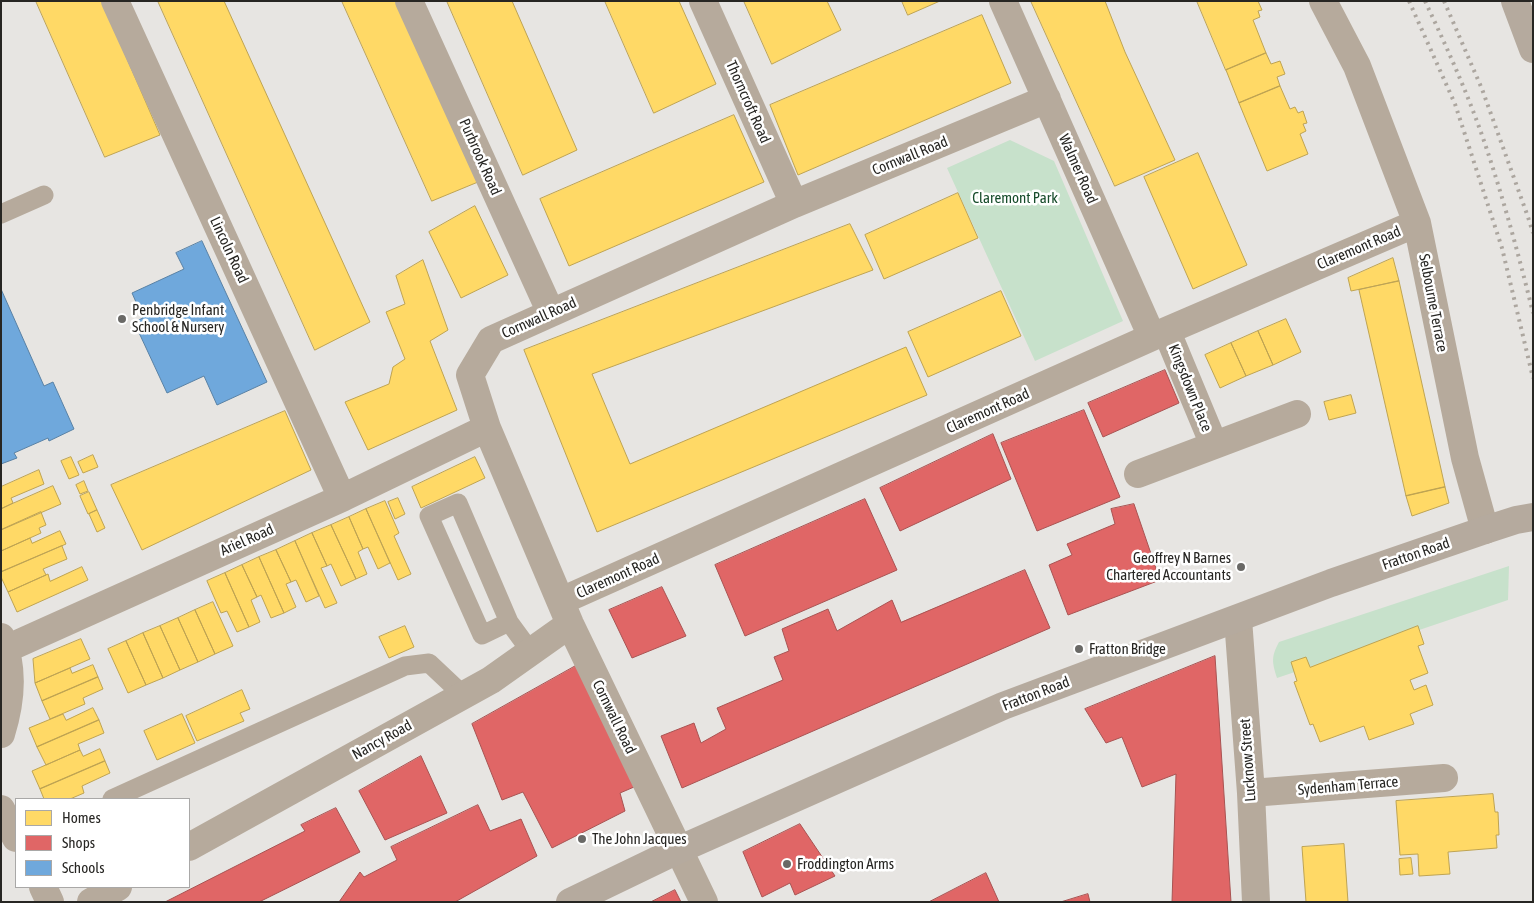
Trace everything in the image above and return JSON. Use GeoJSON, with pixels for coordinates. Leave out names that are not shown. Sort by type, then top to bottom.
{"type":"FeatureCollection","features":[{"type":"Feature","properties":{"kind":"main road"},"geometry":{"type":"LineString","coordinates":[[1515,1],[1533,49]]}},
{"type":"Feature","properties":{"kind":"main road","name":"Fratton Road"},"geometry":{"type":"LineString","coordinates":[[570,902],[678,850],[1003,706],[1330,584],[1524,518]]}},
{"type":"Feature","properties":{"kind":"street","name":"Lincoln Road"},"geometry":{"type":"LineString","coordinates":[[115,1],[342,498]]}},
{"type":"Feature","properties":{"kind":"street","name":"Purbrook Road"},"geometry":{"type":"LineString","coordinates":[[410,1],[551,313]]}},
{"type":"Feature","properties":{"kind":"street","name":"Thorncroft Road"},"geometry":{"type":"LineString","coordinates":[[703,1],[794,204]]}},
{"type":"Feature","properties":{"kind":"street","name":"Walmer Road"},"geometry":{"type":"LineString","coordinates":[[1004,1],[1047,99],[1160,334]]}},
{"type":"Feature","properties":{"kind":"street","name":"Selbourne Terrace"},"geometry":{"type":"LineString","coordinates":[[1322,1],[1357,66],[1417,223],[1465,458],[1485,530]]}},
{"type":"Feature","properties":{"kind":"street","name":"Cornwall Road"},"geometry":{"type":"LineString","coordinates":[[704,902],[565,613],[487,428],[470,375],[491,340],[794,204],[1047,99]]}},
{"type":"Feature","properties":{"kind":"street","name":"Claremont Road"},"geometry":{"type":"LineString","coordinates":[[565,613],[1160,334],[1417,223]]}},
{"type":"Feature","properties":{"kind":"street","name":"Kingsdown Place"},"geometry":{"type":"LineString","coordinates":[[1160,334],[1214,445]]}},
{"type":"Feature","properties":{"kind":"street","name":"Kingsdown Place"},"geometry":{"type":"LineString","coordinates":[[1138,474],[1298,414]]}},
{"type":"Feature","properties":{"kind":"street","name":"Ariel Road"},"geometry":{"type":"LineString","coordinates":[[4,643],[342,498],[487,428]]}},
{"type":"Feature","properties":{"kind":"street","name":"Nancy Road"},"geometry":{"type":"LineString","coordinates":[[190,847],[491,680],[531,652],[565,613]]}},
{"type":"Feature","properties":{"kind":"street","name":"Lucknow Street"},"geometry":{"type":"LineString","coordinates":[[1238,619],[1251,793],[1256,902]]}},
{"type":"Feature","properties":{"kind":"street"},"geometry":{"type":"LineString","coordinates":[[1,734],[10,685],[9,662],[4,643]]}},
{"type":"Feature","properties":{"kind":"street","name":"Sydenham Terrace"},"geometry":{"type":"LineString","coordinates":[[1251,793],[1444,778]]}},
{"type":"Feature","properties":{"kind":"street"},"geometry":{"type":"LineString","coordinates":[[1,809],[15,836]]}},
{"type":"Feature","properties":{"kind":"street"},"geometry":{"type":"LineString","coordinates":[[43,888],[50,902]]}},
{"type":"Feature","properties":{"kind":"street"},"geometry":{"type":"LineString","coordinates":[[91,902],[116,888]]}},
{"type":"Feature","properties":{"kind":"lane"},"geometry":{"type":"LineString","coordinates":[[1,214],[44,195]]}},
{"type":"Feature","properties":{"kind":"lane"},"geometry":{"type":"LineString","coordinates":[[509,622],[482,635],[429,516],[458,503],[509,622],[531,652]]}},
{"type":"Feature","properties":{"kind":"lane"},"geometry":{"type":"LineString","coordinates":[[114,798],[406,666],[429,663],[463,696]]}},
{"type":"Feature","properties":{"kind":"green space","name":"Claremont Park"},"geometry":{"type":"Polygon","coordinates":[[[1010,140],[1054,161],[1123,321],[1035,361],[947,168],[1010,140]]]}},
{"type":"Feature","properties":{"kind":"green space"},"geometry":{"type":"Polygon","coordinates":[[[1509,566],[1508,600],[1277,678],[1273,660],[1279,642],[1509,566]]]}},
{"type":"Feature","properties":{"kind":"building: Homes"},"geometry":{"type":"Polygon","coordinates":[[[36,1],[102,1],[160,135],[105,157],[36,1]]]}},
{"type":"Feature","properties":{"kind":"building: Homes"},"geometry":{"type":"Polygon","coordinates":[[[158,1],[224,1],[370,322],[315,350],[158,1]]]}},
{"type":"Feature","properties":{"kind":"building: Homes"},"geometry":{"type":"Polygon","coordinates":[[[342,1],[396,1],[478,182],[432,201],[342,1]]]}},
{"type":"Feature","properties":{"kind":"building: Homes"},"geometry":{"type":"Polygon","coordinates":[[[447,1],[512,1],[577,150],[523,175],[447,1]]]}},
{"type":"Feature","properties":{"kind":"building: Homes"},"geometry":{"type":"Polygon","coordinates":[[[605,1],[679,1],[716,84],[654,113],[605,1]]]}},
{"type":"Feature","properties":{"kind":"building: Homes"},"geometry":{"type":"Polygon","coordinates":[[[744,1],[827,1],[841,30],[772,64],[744,1]]]}},
{"type":"Feature","properties":{"kind":"building: Homes"},"geometry":{"type":"Polygon","coordinates":[[[902,1],[940,1],[908,15],[902,1]]]}},
{"type":"Feature","properties":{"kind":"building: Homes"},"geometry":{"type":"Polygon","coordinates":[[[1031,1],[1105,1],[1125,52],[1175,160],[1115,186],[1031,1]]]}},
{"type":"Feature","properties":{"kind":"building: Homes"},"geometry":{"type":"Polygon","coordinates":[[[1197,1],[1258,1],[1262,10],[1258,11],[1260,17],[1253,20],[1266,53],[1226,70],[1197,1]]]}},
{"type":"Feature","properties":{"kind":"building: Homes"},"geometry":{"type":"Polygon","coordinates":[[[982,15],[1011,83],[798,175],[770,105],[982,15]]]}},
{"type":"Feature","properties":{"kind":"building: Homes"},"geometry":{"type":"Polygon","coordinates":[[[1266,53],[1271,64],[1280,61],[1285,74],[1277,77],[1280,86],[1239,103],[1226,70],[1266,53]]]}},
{"type":"Feature","properties":{"kind":"building: Homes"},"geometry":{"type":"Polygon","coordinates":[[[1280,86],[1290,109],[1295,107],[1298,113],[1303,111],[1307,123],[1303,124],[1306,131],[1300,134],[1308,154],[1267,171],[1239,103],[1280,86]]]}},
{"type":"Feature","properties":{"kind":"building: Homes"},"geometry":{"type":"Polygon","coordinates":[[[734,115],[764,182],[569,266],[540,199],[734,115]]]}},
{"type":"Feature","properties":{"kind":"building: Homes"},"geometry":{"type":"Polygon","coordinates":[[[1198,153],[1247,265],[1193,289],[1144,177],[1198,153]]]}},
{"type":"Feature","properties":{"kind":"building: Homes"},"geometry":{"type":"Polygon","coordinates":[[[958,193],[978,238],[884,279],[865,235],[958,193]]]}},
{"type":"Feature","properties":{"kind":"building: Homes"},"geometry":{"type":"Polygon","coordinates":[[[475,206],[508,275],[461,298],[429,232],[475,206]]]}},
{"type":"Feature","properties":{"kind":"building: Homes"},"geometry":{"type":"Polygon","coordinates":[[[850,224],[873,270],[592,374],[630,464],[906,347],[927,395],[597,532],[524,350],[850,224]]]}},
{"type":"Feature","properties":{"kind":"building: Homes"},"geometry":{"type":"Polygon","coordinates":[[[1393,258],[1399,281],[1351,291],[1348,278],[1393,258]]]}},
{"type":"Feature","properties":{"kind":"building: Homes"},"geometry":{"type":"Polygon","coordinates":[[[423,260],[448,330],[430,341],[457,410],[368,450],[345,402],[389,384],[393,367],[405,359],[386,312],[405,304],[396,276],[423,260]]]}},
{"type":"Feature","properties":{"kind":"building: Homes"},"geometry":{"type":"Polygon","coordinates":[[[1399,281],[1445,487],[1406,496],[1359,290],[1399,281]]]}},
{"type":"Feature","properties":{"kind":"building: Homes"},"geometry":{"type":"Polygon","coordinates":[[[1001,291],[1021,336],[928,377],[908,332],[1001,291]]]}},
{"type":"Feature","properties":{"kind":"building: Homes"},"geometry":{"type":"Polygon","coordinates":[[[1286,319],[1301,352],[1273,365],[1258,331],[1286,319]]]}},
{"type":"Feature","properties":{"kind":"building: Homes"},"geometry":{"type":"Polygon","coordinates":[[[1258,331],[1273,365],[1246,376],[1231,343],[1258,331]]]}},
{"type":"Feature","properties":{"kind":"building: Homes"},"geometry":{"type":"Polygon","coordinates":[[[1231,343],[1246,376],[1220,388],[1205,355],[1231,343]]]}},
{"type":"Feature","properties":{"kind":"building: Homes"},"geometry":{"type":"Polygon","coordinates":[[[1351,395],[1356,413],[1329,420],[1324,402],[1351,395]]]}},
{"type":"Feature","properties":{"kind":"building: Homes"},"geometry":{"type":"Polygon","coordinates":[[[285,411],[311,470],[142,550],[111,485],[285,411]]]}},
{"type":"Feature","properties":{"kind":"building: Homes"},"geometry":{"type":"Polygon","coordinates":[[[93,455],[98,467],[83,473],[78,462],[93,455]]]}},
{"type":"Feature","properties":{"kind":"building: Homes"},"geometry":{"type":"Polygon","coordinates":[[[71,457],[79,475],[69,479],[61,461],[71,457]]]}},
{"type":"Feature","properties":{"kind":"building: Homes"},"geometry":{"type":"Polygon","coordinates":[[[475,457],[485,478],[421,508],[412,487],[475,457]]]}},
{"type":"Feature","properties":{"kind":"building: Homes"},"geometry":{"type":"Polygon","coordinates":[[[39,470],[44,484],[11,498],[13,503],[1,509],[1,487],[39,470]]]}},
{"type":"Feature","properties":{"kind":"building: Homes"},"geometry":{"type":"Polygon","coordinates":[[[84,481],[88,491],[80,494],[76,485],[84,481]]]}},
{"type":"Feature","properties":{"kind":"building: Homes"},"geometry":{"type":"Polygon","coordinates":[[[53,486],[61,504],[1,530],[1,509],[53,486]]]}},
{"type":"Feature","properties":{"kind":"building: Homes"},"geometry":{"type":"Polygon","coordinates":[[[1445,487],[1449,503],[1412,516],[1406,496],[1445,487]]]}},
{"type":"Feature","properties":{"kind":"building: Homes"},"geometry":{"type":"Polygon","coordinates":[[[89,492],[97,510],[88,514],[80,496],[89,492]]]}},
{"type":"Feature","properties":{"kind":"building: Homes"},"geometry":{"type":"Polygon","coordinates":[[[398,498],[405,514],[395,519],[388,502],[398,498]]]}},
{"type":"Feature","properties":{"kind":"building: Homes"},"geometry":{"type":"Polygon","coordinates":[[[385,501],[399,533],[394,536],[411,574],[398,580],[366,509],[385,501]]]}},
{"type":"Feature","properties":{"kind":"building: Homes"},"geometry":{"type":"Polygon","coordinates":[[[366,509],[390,563],[378,569],[368,547],[363,549],[349,517],[366,509]]]}},
{"type":"Feature","properties":{"kind":"building: Homes"},"geometry":{"type":"Polygon","coordinates":[[[97,510],[105,528],[97,532],[89,514],[97,510]]]}},
{"type":"Feature","properties":{"kind":"building: Homes"},"geometry":{"type":"Polygon","coordinates":[[[41,512],[46,525],[39,528],[41,533],[1,551],[1,530],[41,512]]]}},
{"type":"Feature","properties":{"kind":"building: Homes"},"geometry":{"type":"Polygon","coordinates":[[[349,517],[363,549],[358,552],[367,574],[356,579],[331,525],[349,517]]]}},
{"type":"Feature","properties":{"kind":"building: Homes"},"geometry":{"type":"Polygon","coordinates":[[[331,525],[356,579],[341,586],[331,564],[327,566],[312,533],[331,525]]]}},
{"type":"Feature","properties":{"kind":"building: Homes"},"geometry":{"type":"Polygon","coordinates":[[[60,531],[66,544],[1,572],[1,551],[30,538],[32,543],[60,531]]]}},
{"type":"Feature","properties":{"kind":"building: Homes"},"geometry":{"type":"Polygon","coordinates":[[[312,533],[327,566],[321,568],[337,603],[325,608],[295,541],[312,533]]]}},
{"type":"Feature","properties":{"kind":"building: Homes"},"geometry":{"type":"Polygon","coordinates":[[[295,541],[319,596],[306,602],[296,580],[291,582],[276,550],[295,541]]]}},
{"type":"Feature","properties":{"kind":"building: Homes"},"geometry":{"type":"Polygon","coordinates":[[[62,546],[67,559],[43,569],[46,575],[8,592],[1,577],[1,572],[62,546]]]}},
{"type":"Feature","properties":{"kind":"building: Homes"},"geometry":{"type":"Polygon","coordinates":[[[276,550],[291,582],[286,584],[296,607],[284,613],[259,557],[276,550]]]}},
{"type":"Feature","properties":{"kind":"building: Homes"},"geometry":{"type":"Polygon","coordinates":[[[259,557],[284,613],[271,618],[261,595],[257,597],[242,565],[259,557]]]}},
{"type":"Feature","properties":{"kind":"building: Homes"},"geometry":{"type":"Polygon","coordinates":[[[242,565],[257,597],[251,600],[260,622],[249,627],[225,573],[242,565]]]}},
{"type":"Feature","properties":{"kind":"building: Homes"},"geometry":{"type":"Polygon","coordinates":[[[82,567],[88,580],[17,612],[8,592],[48,574],[50,581],[82,567]]]}},
{"type":"Feature","properties":{"kind":"building: Homes"},"geometry":{"type":"Polygon","coordinates":[[[225,573],[249,627],[237,632],[227,611],[221,613],[207,581],[225,573]]]}},
{"type":"Feature","properties":{"kind":"building: Homes"},"geometry":{"type":"Polygon","coordinates":[[[213,602],[233,646],[215,654],[195,610],[213,602]]]}},
{"type":"Feature","properties":{"kind":"building: Homes"},"geometry":{"type":"Polygon","coordinates":[[[195,610],[215,654],[198,662],[178,618],[195,610]]]}},
{"type":"Feature","properties":{"kind":"building: Homes"},"geometry":{"type":"Polygon","coordinates":[[[178,618],[198,662],[180,670],[160,626],[178,618]]]}},
{"type":"Feature","properties":{"kind":"building: Homes"},"geometry":{"type":"Polygon","coordinates":[[[160,626],[180,670],[163,678],[143,633],[160,626]]]}},
{"type":"Feature","properties":{"kind":"building: Homes"},"geometry":{"type":"Polygon","coordinates":[[[405,626],[414,647],[389,658],[379,637],[405,626]]]}},
{"type":"Feature","properties":{"kind":"building: Homes"},"geometry":{"type":"Polygon","coordinates":[[[1418,626],[1424,644],[1418,646],[1428,673],[1410,680],[1414,690],[1426,685],[1433,705],[1410,714],[1414,724],[1369,740],[1364,726],[1320,742],[1313,724],[1310,725],[1294,682],[1297,681],[1291,662],[1306,657],[1310,667],[1418,626]]]}},
{"type":"Feature","properties":{"kind":"building: Homes"},"geometry":{"type":"Polygon","coordinates":[[[143,633],[163,678],[146,685],[126,641],[143,633]]]}},
{"type":"Feature","properties":{"kind":"building: Homes"},"geometry":{"type":"Polygon","coordinates":[[[81,639],[90,659],[35,683],[33,659],[81,639]]]}},
{"type":"Feature","properties":{"kind":"building: Homes"},"geometry":{"type":"Polygon","coordinates":[[[126,641],[146,685],[128,693],[108,649],[126,641]]]}},
{"type":"Feature","properties":{"kind":"building: Homes"},"geometry":{"type":"Polygon","coordinates":[[[93,665],[98,677],[42,701],[35,683],[70,668],[72,673],[93,665]]]}},
{"type":"Feature","properties":{"kind":"building: Homes"},"geometry":{"type":"Polygon","coordinates":[[[98,677],[103,689],[83,698],[85,704],[50,719],[42,701],[98,677]]]}},
{"type":"Feature","properties":{"kind":"building: Homes"},"geometry":{"type":"Polygon","coordinates":[[[242,690],[250,709],[240,713],[244,721],[197,741],[186,716],[242,690]]]}},
{"type":"Feature","properties":{"kind":"building: Homes"},"geometry":{"type":"Polygon","coordinates":[[[93,708],[99,720],[37,747],[29,728],[63,714],[66,720],[93,708]]]}},
{"type":"Feature","properties":{"kind":"building: Homes"},"geometry":{"type":"Polygon","coordinates":[[[182,714],[195,743],[157,760],[144,731],[182,714]]]}},
{"type":"Feature","properties":{"kind":"building: Homes"},"geometry":{"type":"Polygon","coordinates":[[[99,720],[104,733],[78,744],[80,750],[46,765],[37,747],[99,720]]]}},
{"type":"Feature","properties":{"kind":"building: Homes"},"geometry":{"type":"Polygon","coordinates":[[[100,749],[105,761],[40,789],[32,771],[80,750],[83,756],[100,749]]]}},
{"type":"Feature","properties":{"kind":"building: Homes"},"geometry":{"type":"Polygon","coordinates":[[[105,761],[110,773],[82,786],[84,793],[72,798],[44,798],[40,789],[105,761]]]}},
{"type":"Feature","properties":{"kind":"building: Homes"},"geometry":{"type":"Polygon","coordinates":[[[1493,794],[1495,812],[1498,812],[1499,835],[1496,835],[1497,848],[1448,852],[1450,874],[1419,876],[1418,854],[1400,855],[1396,801],[1493,794]]]}},
{"type":"Feature","properties":{"kind":"building: Homes"},"geometry":{"type":"Polygon","coordinates":[[[1344,844],[1348,902],[1306,902],[1302,847],[1344,844]]]}},
{"type":"Feature","properties":{"kind":"building: Homes"},"geometry":{"type":"Polygon","coordinates":[[[1411,858],[1413,874],[1400,875],[1399,859],[1411,858]]]}},
{"type":"Feature","properties":{"kind":"building: Shops"},"geometry":{"type":"Polygon","coordinates":[[[1165,370],[1179,403],[1103,437],[1088,403],[1165,370]]]}},
{"type":"Feature","properties":{"kind":"building: Shops"},"geometry":{"type":"Polygon","coordinates":[[[1084,410],[1120,497],[1037,531],[1001,443],[1084,410]]]}},
{"type":"Feature","properties":{"kind":"building: Shops"},"geometry":{"type":"Polygon","coordinates":[[[993,434],[1011,479],[900,531],[880,488],[993,434]]]}},
{"type":"Feature","properties":{"kind":"building: Shops"},"geometry":{"type":"Polygon","coordinates":[[[865,499],[897,570],[745,636],[715,565],[865,499]]]}},
{"type":"Feature","properties":{"kind":"building: Shops"},"geometry":{"type":"Polygon","coordinates":[[[1134,504],[1160,580],[1068,615],[1049,565],[1072,555],[1067,544],[1115,524],[1111,509],[1134,504]]]}},
{"type":"Feature","properties":{"kind":"building: Shops"},"geometry":{"type":"Polygon","coordinates":[[[1025,570],[1050,628],[682,788],[661,736],[694,723],[701,743],[726,729],[717,708],[783,680],[774,657],[789,651],[782,629],[828,609],[837,631],[892,600],[901,622],[1025,570]]]}},
{"type":"Feature","properties":{"kind":"building: Shops"},"geometry":{"type":"Polygon","coordinates":[[[662,587],[686,636],[632,658],[609,610],[662,587]]]}},
{"type":"Feature","properties":{"kind":"building: Shops"},"geometry":{"type":"Polygon","coordinates":[[[1215,656],[1231,902],[1172,902],[1176,774],[1142,787],[1122,737],[1106,743],[1085,709],[1215,656]]]}},
{"type":"Feature","properties":{"kind":"building: Shops"},"geometry":{"type":"Polygon","coordinates":[[[581,663],[634,787],[620,793],[625,811],[552,848],[523,792],[502,800],[472,724],[581,663]]]}},
{"type":"Feature","properties":{"kind":"building: Shops"},"geometry":{"type":"Polygon","coordinates":[[[421,756],[447,813],[385,840],[359,791],[421,756]]]}},
{"type":"Feature","properties":{"kind":"building: Shops"},"geometry":{"type":"Polygon","coordinates":[[[478,805],[490,831],[521,819],[537,856],[455,902],[339,902],[360,872],[364,877],[397,860],[391,847],[478,805]]]}},
{"type":"Feature","properties":{"kind":"building: Shops"},"geometry":{"type":"Polygon","coordinates":[[[336,808],[360,852],[259,902],[165,902],[305,831],[301,825],[336,808]]]}},
{"type":"Feature","properties":{"kind":"building: Shops","name":"Froddington Arms"},"geometry":{"type":"Polygon","coordinates":[[[800,824],[835,876],[795,895],[790,883],[762,897],[743,852],[800,824]]]}},
{"type":"Feature","properties":{"kind":"building: Shops"},"geometry":{"type":"Polygon","coordinates":[[[986,873],[999,902],[929,902],[986,873]]]}},
{"type":"Feature","properties":{"kind":"building: Shops"},"geometry":{"type":"Polygon","coordinates":[[[675,890],[681,902],[651,902],[675,890]]]}},
{"type":"Feature","properties":{"kind":"building: Shops"},"geometry":{"type":"Polygon","coordinates":[[[1088,894],[1090,902],[1061,902],[1088,894]]]}},
{"type":"Feature","properties":{"kind":"building: Schools"},"geometry":{"type":"Polygon","coordinates":[[[202,241],[267,382],[217,405],[204,376],[167,393],[134,322],[143,318],[132,293],[184,269],[176,253],[202,241]]]}},
{"type":"Feature","properties":{"kind":"building: Schools"},"geometry":{"type":"Polygon","coordinates":[[[1,289],[44,386],[53,382],[74,429],[49,441],[48,438],[14,453],[17,458],[1,464],[1,289]]]}},
{"type":"Feature","properties":{"kind":"railway"},"geometry":{"type":"LineString","coordinates":[[1409,1],[1455,104],[1502,248],[1533,378]]}},
{"type":"Feature","properties":{"kind":"railway"},"geometry":{"type":"LineString","coordinates":[[1425,1],[1460,78],[1482,136],[1507,215],[1533,313]]}},
{"type":"Feature","properties":{"kind":"railway"},"geometry":{"type":"LineString","coordinates":[[1444,1],[1482,89],[1533,233]]}},
{"type":"Feature","properties":{"kind":"place","name":"Penbridge Infant School & Nursery"},"geometry":{"type":"Point","coordinates":[122,319]}},
{"type":"Feature","properties":{"kind":"place","name":"Geoffrey N Barnes Chartered Accountants"},"geometry":{"type":"Point","coordinates":[1241,567]}},
{"type":"Feature","properties":{"kind":"place","name":"Fratton Bridge"},"geometry":{"type":"Point","coordinates":[1079,649]}},
{"type":"Feature","properties":{"kind":"place","name":"The John Jacques"},"geometry":{"type":"Point","coordinates":[582,839]}},
{"type":"Feature","properties":{"kind":"place","name":"Froddington Arms"},"geometry":{"type":"Point","coordinates":[787,864]}}]}
